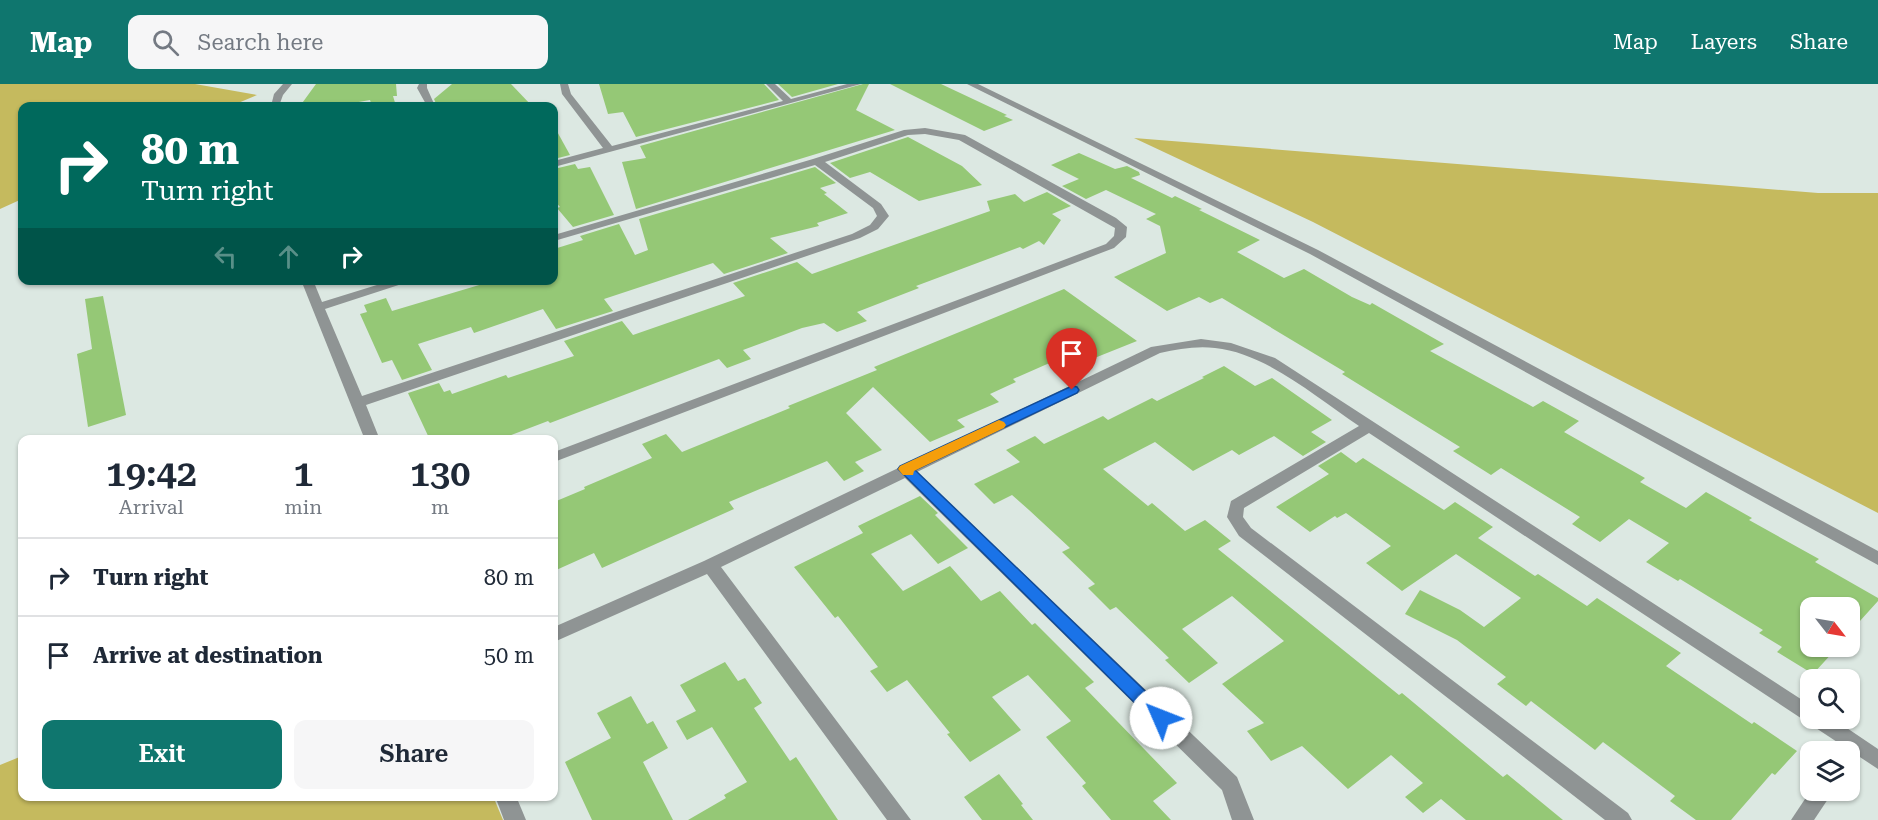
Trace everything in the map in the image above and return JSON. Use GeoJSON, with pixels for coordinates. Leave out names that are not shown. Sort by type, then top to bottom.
{"type":"FeatureCollection","features":[{"type":"Feature","properties":{"kind":"street"},"geometry":{"type":"LineString","coordinates":[[277,102],[283,88],[288,84]]}},
{"type":"Feature","properties":{"kind":"street"},"geometry":{"type":"LineString","coordinates":[[423,84],[422,88],[428,102]]}},
{"type":"Feature","properties":{"kind":"street"},"geometry":{"type":"LineString","coordinates":[[564,84],[567,94],[609,149]]}},
{"type":"Feature","properties":{"kind":"street"},"geometry":{"type":"LineString","coordinates":[[770,84],[788,101]]}},
{"type":"Feature","properties":{"kind":"street"},"geometry":{"type":"LineString","coordinates":[[558,163],[857,84]]}},
{"type":"Feature","properties":{"kind":"street"},"geometry":{"type":"LineString","coordinates":[[971,84],[1314,252],[1878,559]]}},
{"type":"Feature","properties":{"kind":"street"},"geometry":{"type":"LineString","coordinates":[[558,237],[907,132],[925,131],[962,137],[1121,227],[1120,237],[1110,246],[558,455]]}},
{"type":"Feature","properties":{"kind":"street"},"geometry":{"type":"LineString","coordinates":[[357,403],[856,237],[874,227],[883,216],[877,206],[817,160]]}},
{"type":"Feature","properties":{"kind":"street"},"geometry":{"type":"LineString","coordinates":[[309,285],[371,435]]}},
{"type":"Feature","properties":{"kind":"street"},"geometry":{"type":"LineString","coordinates":[[318,307],[391,285]]}},
{"type":"Feature","properties":{"kind":"street"},"geometry":{"type":"LineString","coordinates":[[558,633],[710,565],[1156,350],[1186,344],[1211,343],[1239,347],[1270,361],[1371,425],[1800,708]]}},
{"type":"Feature","properties":{"kind":"street"},"geometry":{"type":"LineString","coordinates":[[1371,425],[1237,505],[1235,517],[1245,532],[1621,820]]}},
{"type":"Feature","properties":{"kind":"street"},"geometry":{"type":"LineString","coordinates":[[905,469],[1230,784],[1243,820]]}},
{"type":"Feature","properties":{"kind":"street"},"geometry":{"type":"LineString","coordinates":[[710,565],[900,820]]}},
{"type":"Feature","properties":{"kind":"street"},"geometry":{"type":"LineString","coordinates":[[1828,729],[1841,741]]}},
{"type":"Feature","properties":{"kind":"street"},"geometry":{"type":"LineString","coordinates":[[1860,754],[1878,760]]}},
{"type":"Feature","properties":{"kind":"street"},"geometry":{"type":"LineString","coordinates":[[507,801],[515,820]]}},
{"type":"Feature","properties":{"kind":"street"},"geometry":{"type":"LineString","coordinates":[[1802,820],[1816,801]]}},
{"type":"Feature","properties":{"kind":"shaded area"},"geometry":{"type":"Polygon","coordinates":[[[0,84],[195,84],[257,95],[240,102],[18,102],[18,201],[0,209],[0,84]]]}},
{"type":"Feature","properties":{"kind":"shaded area"},"geometry":{"type":"Polygon","coordinates":[[[1134,138],[1818,193],[1878,193],[1878,513],[1313,222],[1134,138]]]}},
{"type":"Feature","properties":{"kind":"shaded area"},"geometry":{"type":"Polygon","coordinates":[[[18,758],[18,801],[495,801],[503,820],[0,820],[0,765],[18,758]]]}},
{"type":"Feature","properties":{"kind":"building"},"geometry":{"type":"Polygon","coordinates":[[[316,84],[396,84],[397,96],[393,96],[395,102],[371,102],[370,100],[303,102],[316,84]]]}},
{"type":"Feature","properties":{"kind":"building"},"geometry":{"type":"Polygon","coordinates":[[[452,84],[511,84],[528,102],[435,102],[434,99],[452,84]]]}},
{"type":"Feature","properties":{"kind":"building"},"geometry":{"type":"Polygon","coordinates":[[[599,84],[764,84],[779,100],[636,137],[623,112],[608,114],[599,84]]]}},
{"type":"Feature","properties":{"kind":"building"},"geometry":{"type":"Polygon","coordinates":[[[778,84],[838,84],[792,97],[778,84]]]}},
{"type":"Feature","properties":{"kind":"building"},"geometry":{"type":"Polygon","coordinates":[[[869,84],[856,110],[895,130],[636,209],[622,162],[646,158],[640,146],[869,84]]]}},
{"type":"Feature","properties":{"kind":"building"},"geometry":{"type":"Polygon","coordinates":[[[890,84],[941,84],[1013,120],[984,131],[890,84]]]}},
{"type":"Feature","properties":{"kind":"building"},"geometry":{"type":"Polygon","coordinates":[[[558,133],[570,155],[558,158],[558,133]]]}},
{"type":"Feature","properties":{"kind":"building"},"geometry":{"type":"Polygon","coordinates":[[[908,137],[962,166],[982,185],[919,201],[870,172],[850,178],[830,163],[908,137]]]}},
{"type":"Feature","properties":{"kind":"building"},"geometry":{"type":"Polygon","coordinates":[[[1079,153],[1115,169],[1127,166],[1139,172],[1140,175],[1131,178],[1172,198],[1175,196],[1260,240],[1237,252],[1284,278],[1304,269],[1352,297],[1370,305],[1372,303],[1444,344],[1430,351],[1533,407],[1543,401],[1579,421],[1564,432],[1645,478],[1640,482],[1686,508],[1706,492],[1752,518],[1749,520],[1819,559],[1815,562],[1878,598],[1878,601],[1860,621],[1860,597],[1800,597],[1800,657],[1829,657],[1818,669],[1805,669],[1777,652],[1782,647],[1759,633],[1763,630],[1680,579],[1678,581],[1646,562],[1669,543],[1629,519],[1600,542],[1572,524],[1580,517],[1501,468],[1491,475],[1453,451],[1460,447],[1342,374],[1345,372],[1222,298],[1210,303],[1199,297],[1167,311],[1114,277],[1166,253],[1160,226],[1146,219],[1156,214],[1106,190],[1086,199],[1062,186],[1079,179],[1051,165],[1079,153]]]}},
{"type":"Feature","properties":{"kind":"building"},"geometry":{"type":"Polygon","coordinates":[[[575,164],[578,169],[590,167],[614,215],[573,227],[558,209],[560,207],[558,205],[558,168],[575,164]]]}},
{"type":"Feature","properties":{"kind":"building"},"geometry":{"type":"Polygon","coordinates":[[[815,167],[836,183],[820,188],[827,193],[824,194],[848,213],[817,223],[819,226],[770,238],[788,253],[724,274],[713,263],[604,299],[613,311],[556,329],[543,309],[474,333],[471,327],[418,344],[432,370],[402,380],[392,360],[382,363],[360,314],[367,312],[364,305],[386,298],[392,311],[479,285],[558,285],[558,248],[583,240],[580,236],[619,224],[635,255],[648,250],[639,219],[815,167]]]}},
{"type":"Feature","properties":{"kind":"building"},"geometry":{"type":"Polygon","coordinates":[[[1047,192],[1071,206],[1052,214],[1061,220],[1044,245],[1039,241],[1023,249],[1020,247],[916,286],[919,288],[857,312],[867,321],[837,332],[824,323],[802,328],[743,350],[751,359],[727,368],[719,359],[550,423],[548,421],[511,435],[428,435],[408,393],[439,383],[444,392],[450,390],[452,394],[506,375],[508,378],[574,356],[564,341],[622,321],[633,335],[745,296],[733,283],[797,262],[812,274],[990,211],[987,201],[1015,194],[1024,202],[1047,192]]]}},
{"type":"Feature","properties":{"kind":"building"},"geometry":{"type":"Polygon","coordinates":[[[1064,289],[1137,341],[1082,363],[1070,354],[1013,379],[1016,382],[990,394],[999,402],[957,420],[965,427],[930,442],[873,387],[846,413],[882,450],[855,462],[864,471],[844,481],[827,461],[729,502],[734,509],[602,568],[594,553],[558,569],[558,500],[652,458],[642,444],[666,434],[682,452],[877,370],[874,367],[1064,289]]]}},
{"type":"Feature","properties":{"kind":"building"},"geometry":{"type":"Polygon","coordinates":[[[103,296],[126,415],[88,427],[77,354],[92,349],[85,299],[103,296]]]}},
{"type":"Feature","properties":{"kind":"building"},"geometry":{"type":"Polygon","coordinates":[[[1224,366],[1255,386],[1272,378],[1332,420],[1311,432],[1326,442],[1303,456],[1274,436],[1239,455],[1232,450],[1193,471],[1155,442],[1103,469],[1148,506],[1152,503],[1185,531],[1205,520],[1231,541],[1218,549],[1399,695],[1402,693],[1503,777],[1507,774],[1563,820],[1466,820],[1441,799],[1423,813],[1405,797],[1423,783],[1391,755],[1348,789],[1302,746],[1271,761],[1247,731],[1264,723],[1222,684],[1284,641],[1232,596],[1182,629],[1218,663],[1189,683],[1165,660],[1169,658],[1116,607],[1110,610],[1088,588],[1095,584],[1062,552],[1070,548],[1029,510],[1012,495],[994,504],[974,484],[1020,462],[1006,450],[1035,436],[1044,444],[1103,416],[1108,420],[1152,398],[1157,401],[1224,366]]]}},
{"type":"Feature","properties":{"kind":"building"},"geometry":{"type":"Polygon","coordinates":[[[1341,452],[1356,463],[1363,458],[1444,510],[1455,502],[1493,527],[1478,538],[1535,576],[1538,574],[1587,606],[1597,598],[1681,653],[1666,666],[1752,724],[1754,722],[1797,751],[1775,775],[1772,773],[1731,820],[1696,820],[1670,801],[1675,796],[1603,742],[1595,750],[1531,701],[1526,706],[1497,684],[1506,677],[1457,640],[1405,614],[1420,590],[1460,610],[1484,627],[1521,598],[1456,554],[1402,591],[1366,563],[1391,546],[1346,513],[1337,518],[1335,516],[1310,532],[1276,507],[1329,474],[1318,466],[1341,452]]]}},
{"type":"Feature","properties":{"kind":"building"},"geometry":{"type":"Polygon","coordinates":[[[920,496],[938,513],[935,515],[968,548],[938,564],[911,534],[871,554],[903,591],[950,566],[981,601],[1000,591],[1032,625],[1035,623],[1094,682],[1085,688],[1177,783],[1153,801],[1171,820],[1111,820],[1082,786],[1086,783],[1046,737],[1071,721],[1028,675],[992,697],[1021,730],[970,762],[947,734],[950,733],[907,680],[887,692],[870,671],[878,667],[838,616],[835,618],[794,567],[863,533],[858,526],[920,496]]]}},
{"type":"Feature","properties":{"kind":"building"},"geometry":{"type":"Polygon","coordinates":[[[725,662],[738,681],[745,678],[762,703],[754,708],[790,761],[796,757],[838,820],[688,820],[726,798],[724,795],[747,782],[712,727],[687,740],[676,721],[696,711],[680,685],[725,662]]]}},
{"type":"Feature","properties":{"kind":"building"},"geometry":{"type":"Polygon","coordinates":[[[631,696],[647,724],[653,721],[668,748],[643,762],[673,820],[592,820],[565,762],[611,738],[597,713],[631,696]]]}},
{"type":"Feature","properties":{"kind":"building"},"geometry":{"type":"Polygon","coordinates":[[[999,774],[1033,820],[982,820],[964,797],[999,774]]]}},
{"type":"Feature","properties":{"kind":"slow traffic"},"geometry":{"type":"LineString","coordinates":[[908,472],[905,469],[999,425]]}},
{"type":"Feature","properties":{"kind":"route"},"geometry":{"type":"LineString","coordinates":[[1072,390],[905,469],[1161,718]]}}]}
